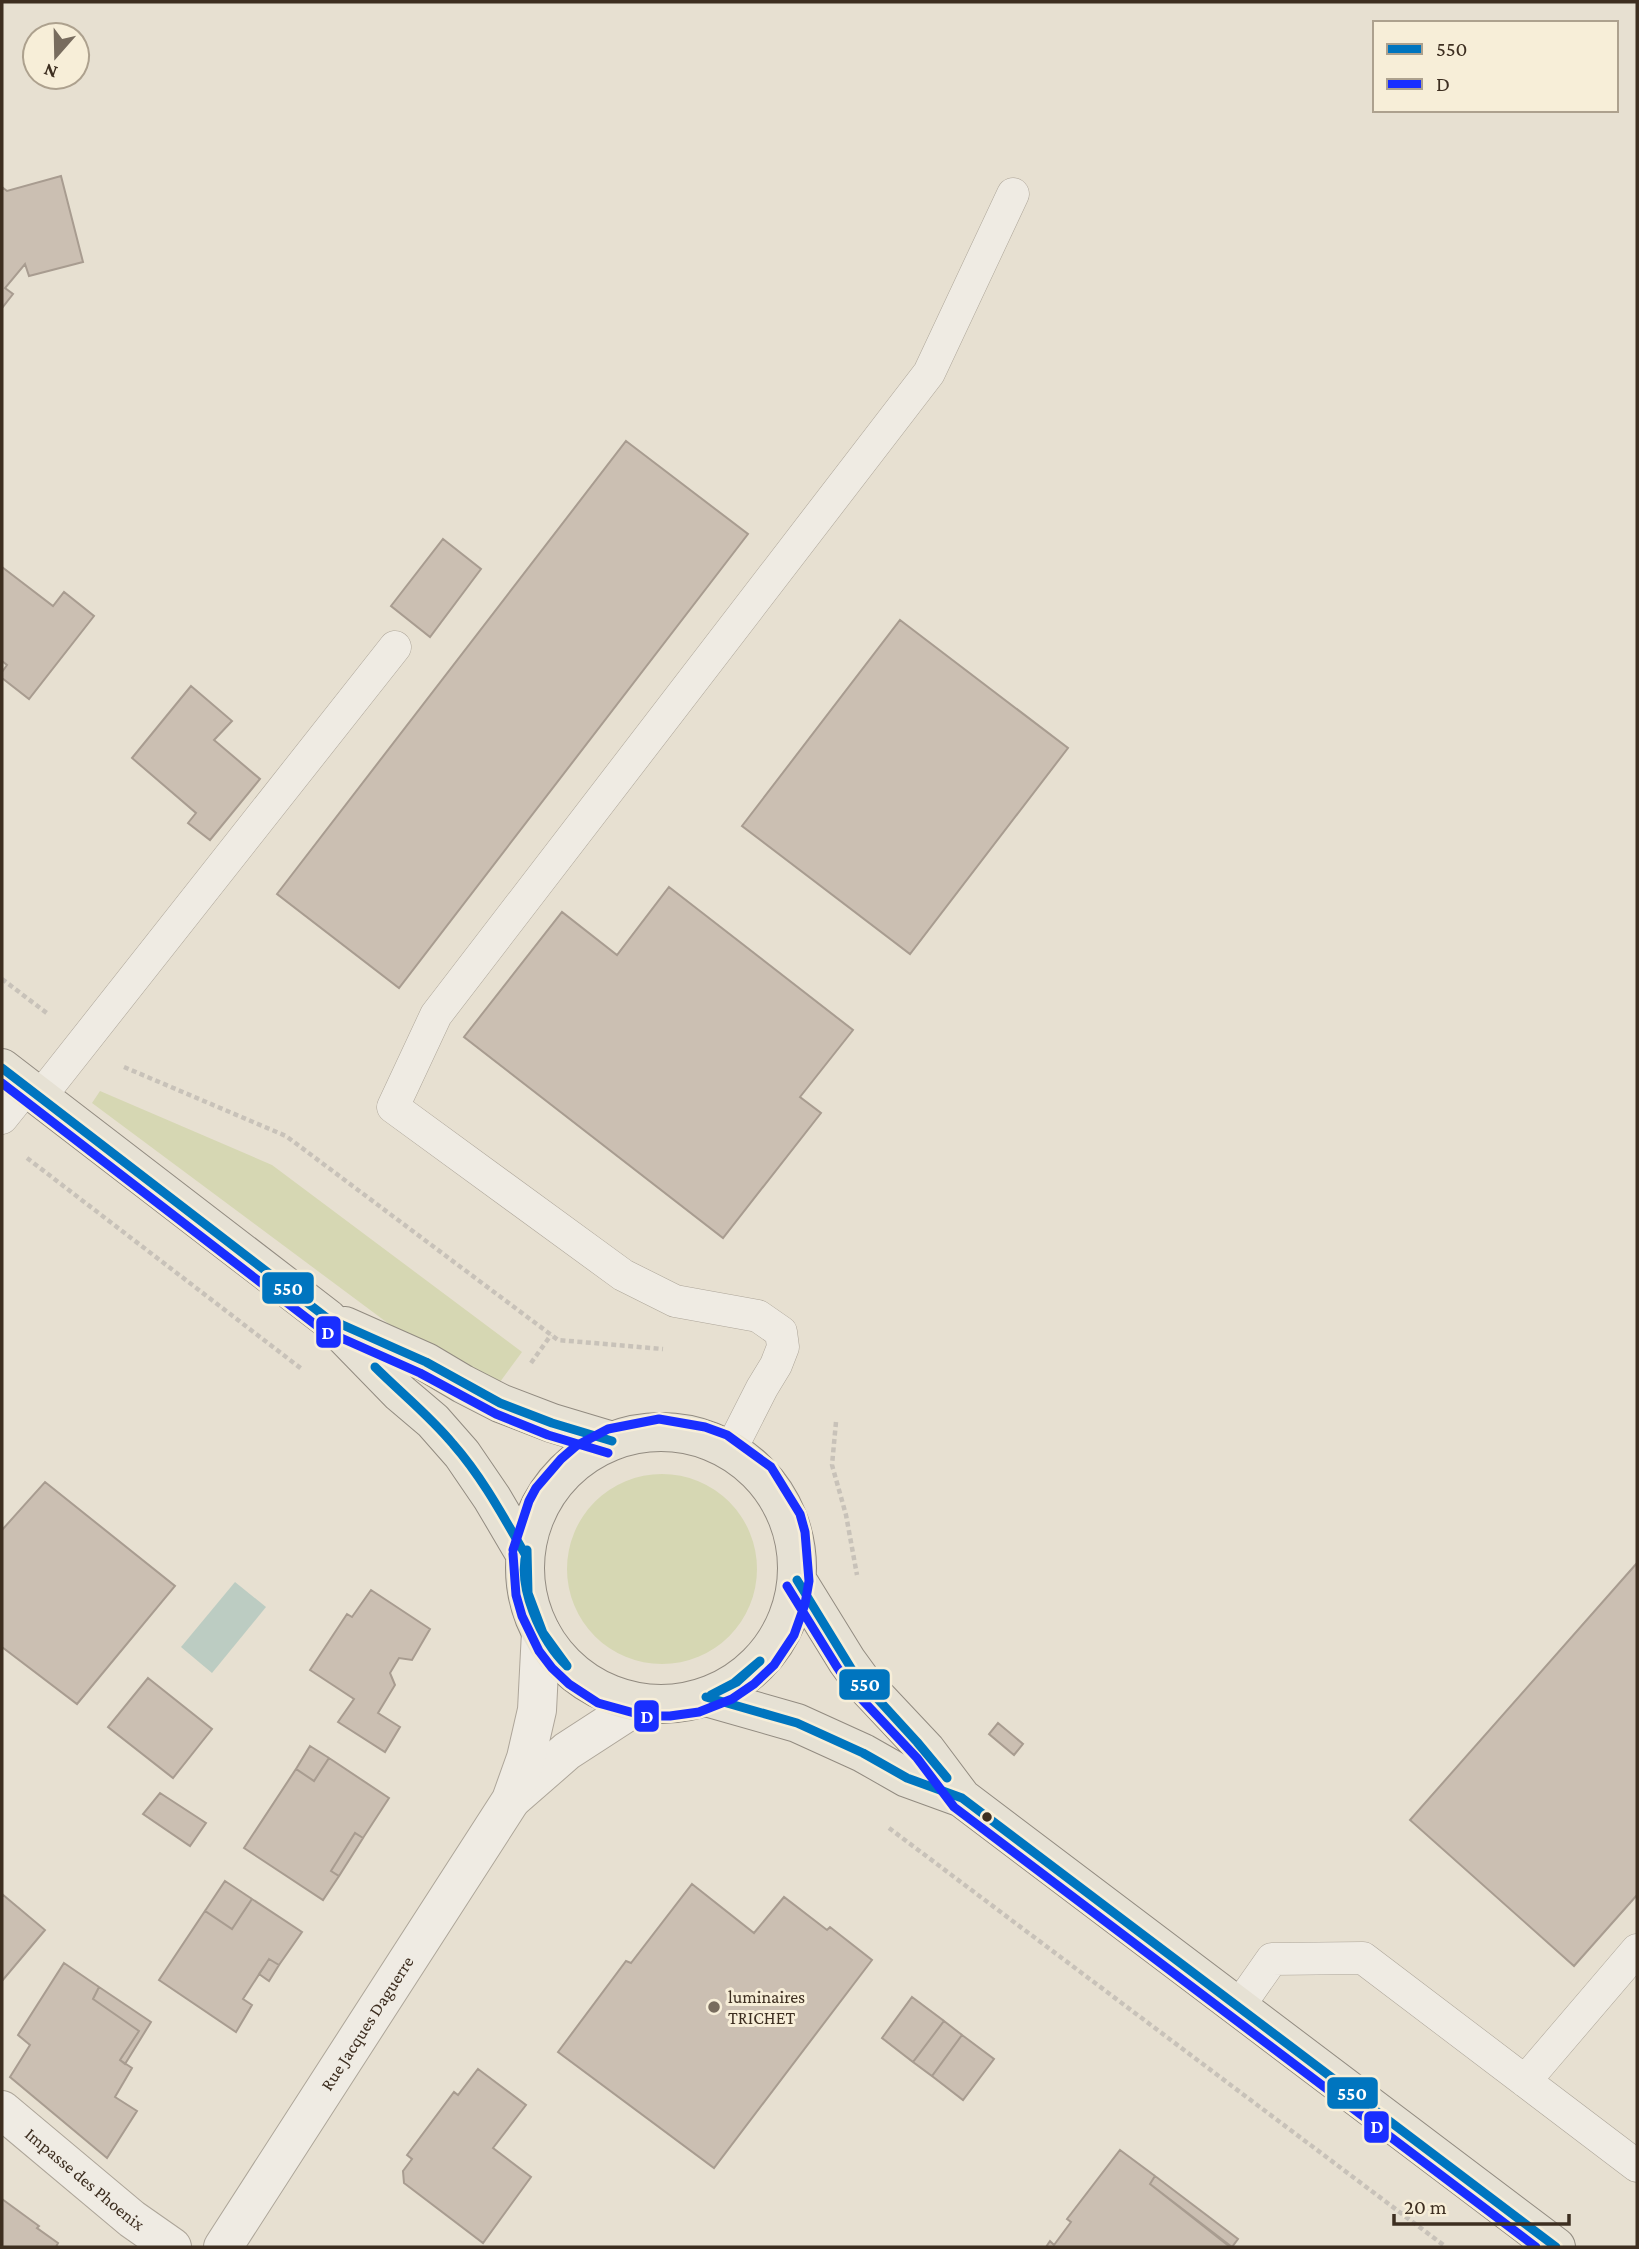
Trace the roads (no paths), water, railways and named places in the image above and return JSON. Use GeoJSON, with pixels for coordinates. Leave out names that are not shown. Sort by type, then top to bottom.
{"type":"FeatureCollection","features":[{"type":"Feature","properties":{"kind":"main road"},"geometry":{"type":"LineString","coordinates":[[23,1084],[327,1318],[462,1454],[525,1554]]}},
{"type":"Feature","properties":{"kind":"main road"},"geometry":{"type":"LineString","coordinates":[[327,1318],[426,1362],[500,1403],[552,1423],[612,1441]]}},
{"type":"Feature","properties":{"kind":"main road"},"geometry":{"type":"LineString","coordinates":[[673,1432],[702,1439],[730,1451],[745,1460],[769,1485],[786,1514],[796,1546],[797,1580],[788,1618],[768,1652],[740,1679],[723,1689],[706,1697],[674,1704],[641,1703],[601,1690],[583,1680],[566,1667],[541,1633],[528,1594],[525,1554],[534,1518],[552,1485],[595,1448],[642,1433],[673,1432]]}},
{"type":"Feature","properties":{"kind":"main road"},"geometry":{"type":"LineString","coordinates":[[797,1580],[863,1683],[926,1750],[962,1798],[1556,2247]]}},
{"type":"Feature","properties":{"kind":"main road"},"geometry":{"type":"LineString","coordinates":[[706,1697],[797,1724],[863,1753],[907,1778],[962,1798]]}},
{"type":"Feature","properties":{"kind":"street"},"geometry":{"type":"LineString","coordinates":[[511,1801],[526,1758],[537,1710],[541,1633]]}},
{"type":"Feature","properties":{"kind":"street"},"geometry":{"type":"LineString","coordinates":[[511,1801],[567,1751],[641,1703]]}},
{"type":"Feature","properties":{"kind":"street","name":"Rue Jacques Daguerre"},"geometry":{"type":"LineString","coordinates":[[223,2247],[511,1801]]}},
{"type":"Feature","properties":{"kind":"street","name":"Impasse des Phoenix"},"geometry":{"type":"LineString","coordinates":[[2,2110],[132,2219],[172,2247]]}},
{"type":"Feature","properties":{"kind":"lane"},"geometry":{"type":"LineString","coordinates":[[730,1451],[776,1365],[783,1347],[781,1332],[758,1316],[675,1301],[623,1275],[393,1107],[436,1015],[929,373],[1013,194]]}},
{"type":"Feature","properties":{"kind":"lane"},"geometry":{"type":"LineString","coordinates":[[2,1118],[23,1084],[83,1042],[395,647]]}},
{"type":"Feature","properties":{"kind":"lane"},"geometry":{"type":"LineString","coordinates":[[1525,2081],[1637,1950]]}},
{"type":"Feature","properties":{"kind":"lane"},"geometry":{"type":"LineString","coordinates":[[1239,2006],[1272,1959],[1363,1958],[1637,2166]]}},
{"type":"Feature","properties":{"kind":"place","name":"luminaires TRICHET"},"geometry":{"type":"Point","coordinates":[714,2007]}}]}
